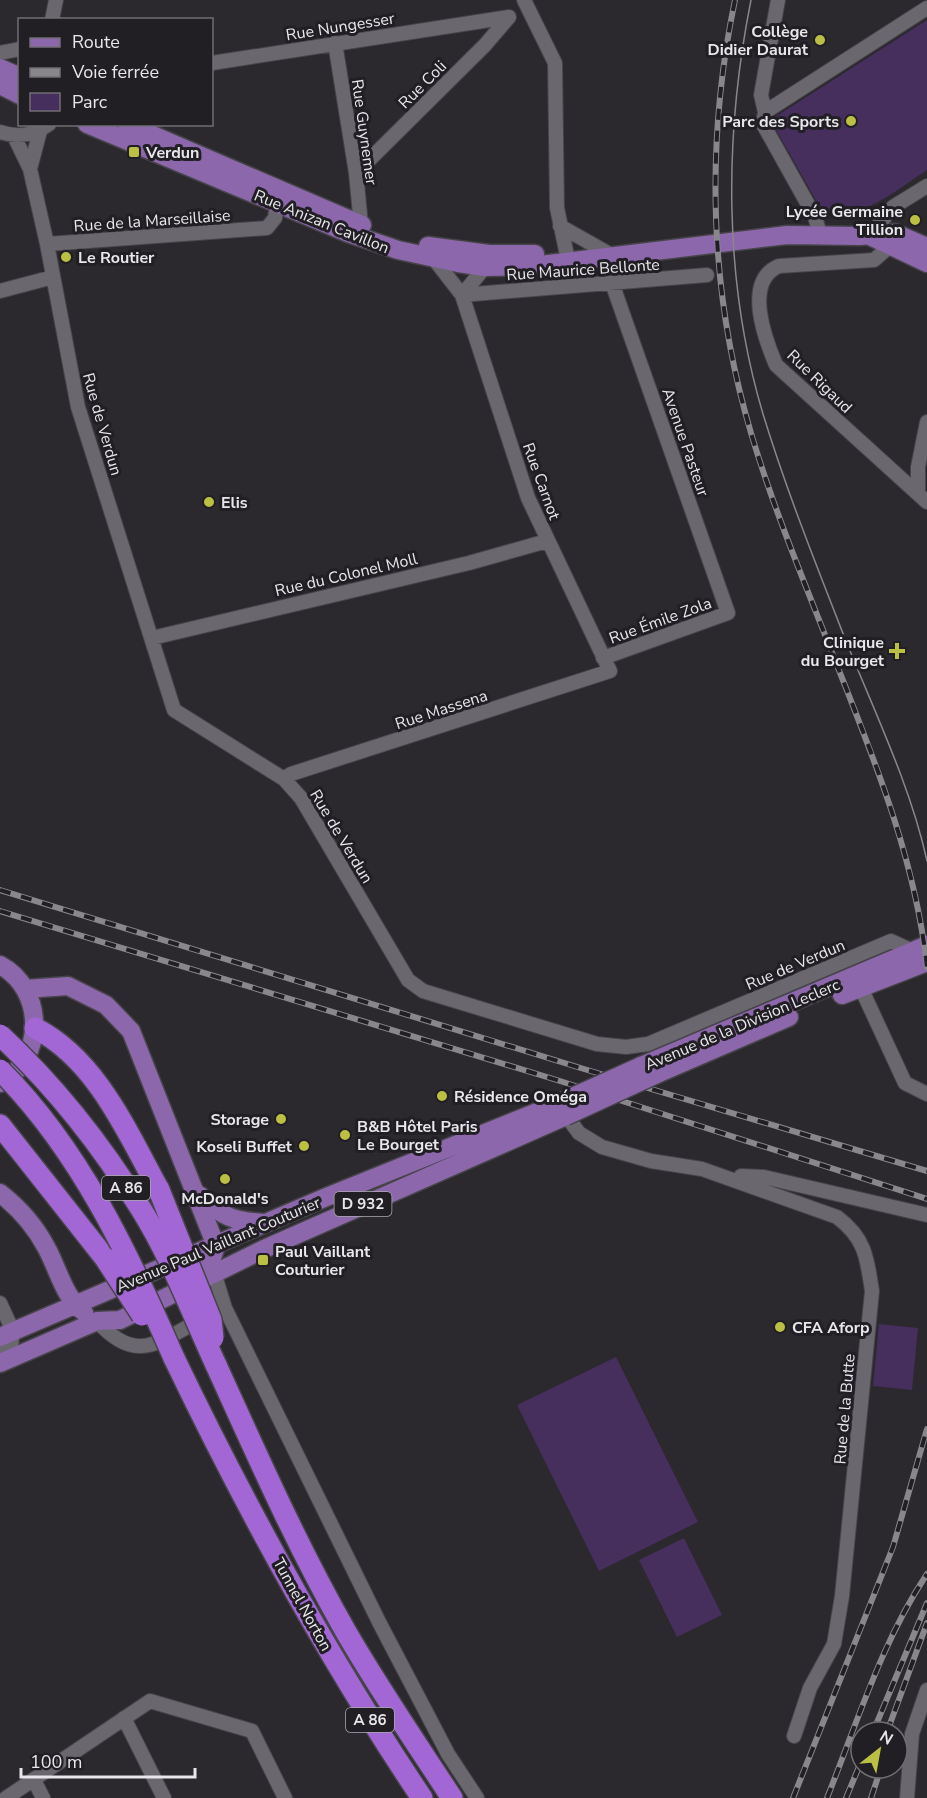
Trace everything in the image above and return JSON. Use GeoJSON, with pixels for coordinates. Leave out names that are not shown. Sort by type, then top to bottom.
{"type":"FeatureCollection","features":[{"type":"Feature","properties":{"kind":"highway"},"geometry":{"type":"LineString","coordinates":[[35,1028],[52,1037],[84,1068],[114,1108],[159,1190],[211,1320],[216,1365]]}},
{"type":"Feature","properties":{"kind":"highway","name":"A 86"},"geometry":{"type":"LineString","coordinates":[[0,1035],[23,1056],[62,1101],[98,1146],[141,1209],[216,1365],[266,1478],[345,1630],[385,1697],[452,1798]]}},
{"type":"Feature","properties":{"kind":"highway","name":"A 86"},"geometry":{"type":"LineString","coordinates":[[0,1070],[41,1116],[99,1204],[133,1264],[174,1358]]}},
{"type":"Feature","properties":{"kind":"highway"},"geometry":{"type":"LineString","coordinates":[[0,1125],[87,1233],[129,1292],[155,1337],[174,1358]]}},
{"type":"Feature","properties":{"kind":"highway","name":"Tunnel Norton"},"geometry":{"type":"LineString","coordinates":[[174,1358],[322,1640],[370,1720],[422,1798]]}},
{"type":"Feature","properties":{"kind":"main road"},"geometry":{"type":"LineString","coordinates":[[0,68],[18,76]]}},
{"type":"Feature","properties":{"kind":"main road"},"geometry":{"type":"LineString","coordinates":[[0,86],[18,93]]}},
{"type":"Feature","properties":{"kind":"main road","name":"Rue Anizan Cavillon"},"geometry":{"type":"LineString","coordinates":[[92,126],[348,233],[398,250],[434,259],[485,267],[532,266],[787,235],[870,236],[896,233],[927,247]]}},
{"type":"Feature","properties":{"kind":"main road","name":"Rue Anizan Cavillon"},"geometry":{"type":"LineString","coordinates":[[132,126],[361,225],[399,239],[435,247],[489,254],[537,254],[568,260]]}},
{"type":"Feature","properties":{"kind":"main road","name":"Rue Anizan Cavillon"},"geometry":{"type":"LineString","coordinates":[[870,236],[927,263]]}},
{"type":"Feature","properties":{"kind":"main road","name":"Avenue de la Division Leclerc"},"geometry":{"type":"LineString","coordinates":[[561,1110],[659,1073],[861,988],[922,952]]}},
{"type":"Feature","properties":{"kind":"main road","name":"Avenue de la Division Leclerc"},"geometry":{"type":"LineString","coordinates":[[561,1110],[640,1066],[922,952]]}},
{"type":"Feature","properties":{"kind":"main road"},"geometry":{"type":"LineString","coordinates":[[0,965],[16,976],[25,989],[31,1001],[35,1028],[31,1048],[21,1065],[0,1083]]}},
{"type":"Feature","properties":{"kind":"main road"},"geometry":{"type":"LineString","coordinates":[[25,989],[68,986],[106,1005],[131,1030],[194,1191],[213,1260]]}},
{"type":"Feature","properties":{"kind":"main road","name":"Avenue Paul Vaillant Couturier"},"geometry":{"type":"LineString","coordinates":[[0,1363],[97,1321],[120,1320],[163,1299],[213,1260],[266,1224],[561,1110]]}},
{"type":"Feature","properties":{"kind":"main road","name":"Avenue Paul Vaillant Couturier"},"geometry":{"type":"LineString","coordinates":[[7,1334],[74,1305],[213,1260],[346,1211],[561,1110]]}},
{"type":"Feature","properties":{"kind":"main road"},"geometry":{"type":"LineString","coordinates":[[194,1191],[219,1214],[234,1221],[266,1224]]}},
{"type":"Feature","properties":{"kind":"main road"},"geometry":{"type":"LineString","coordinates":[[0,1193],[26,1217],[46,1246],[74,1305],[97,1321]]}},
{"type":"Feature","properties":{"kind":"street"},"geometry":{"type":"LineString","coordinates":[[778,0],[762,85],[762,106],[765,112],[763,124],[815,217],[820,234]]}},
{"type":"Feature","properties":{"kind":"street"},"geometry":{"type":"LineString","coordinates":[[526,4],[555,63],[560,226],[568,260]]}},
{"type":"Feature","properties":{"kind":"street"},"geometry":{"type":"LineString","coordinates":[[765,112],[927,8]]}},
{"type":"Feature","properties":{"kind":"street","name":"Rue Nungesser"},"geometry":{"type":"LineString","coordinates":[[213,63],[509,17]]}},
{"type":"Feature","properties":{"kind":"street","name":"Rue Coli"},"geometry":{"type":"LineString","coordinates":[[356,173],[485,45],[509,17]]}},
{"type":"Feature","properties":{"kind":"street","name":"Rue Guynemer"},"geometry":{"type":"LineString","coordinates":[[335,44],[356,173],[361,225]]}},
{"type":"Feature","properties":{"kind":"street"},"geometry":{"type":"LineString","coordinates":[[0,132],[14,136],[44,128]]}},
{"type":"Feature","properties":{"kind":"street","name":"Rue de Verdun"},"geometry":{"type":"LineString","coordinates":[[30,169],[44,128]]}},
{"type":"Feature","properties":{"kind":"street","name":"Rue de Verdun"},"geometry":{"type":"LineString","coordinates":[[14,136],[30,169],[47,244],[78,407],[174,710],[284,779],[301,798],[326,836],[408,980],[423,991],[597,1044],[626,1047],[648,1044],[891,941],[922,952]]}},
{"type":"Feature","properties":{"kind":"street"},"geometry":{"type":"LineString","coordinates":[[870,236],[893,207],[927,186]]}},
{"type":"Feature","properties":{"kind":"street","name":"Rue de la Marseillaise"},"geometry":{"type":"LineString","coordinates":[[47,244],[267,228],[275,218],[277,204]]}},
{"type":"Feature","properties":{"kind":"street"},"geometry":{"type":"LineString","coordinates":[[560,226],[613,256]]}},
{"type":"Feature","properties":{"kind":"street","name":"Rue Rigaud"},"geometry":{"type":"LineString","coordinates":[[890,246],[874,260],[779,266],[771,270],[765,275],[760,292],[763,334],[776,365],[922,497]]}},
{"type":"Feature","properties":{"kind":"street","name":"Rue Carnot"},"geometry":{"type":"LineString","coordinates":[[434,259],[462,295],[528,498],[610,671]]}},
{"type":"Feature","properties":{"kind":"street"},"geometry":{"type":"LineString","coordinates":[[462,295],[485,267]]}},
{"type":"Feature","properties":{"kind":"street","name":"Rue Maurice Bellonte"},"geometry":{"type":"LineString","coordinates":[[462,295],[707,275]]}},
{"type":"Feature","properties":{"kind":"street"},"geometry":{"type":"LineString","coordinates":[[0,291],[53,277]]}},
{"type":"Feature","properties":{"kind":"street","name":"Avenue Pasteur"},"geometry":{"type":"LineString","coordinates":[[612,283],[728,613]]}},
{"type":"Feature","properties":{"kind":"street"},"geometry":{"type":"LineString","coordinates":[[922,497],[918,467],[927,422]]}},
{"type":"Feature","properties":{"kind":"street","name":"Rue du Colonel Moll"},"geometry":{"type":"LineString","coordinates":[[152,638],[469,563],[548,541]]}},
{"type":"Feature","properties":{"kind":"street","name":"Rue Émile Zola"},"geometry":{"type":"LineString","coordinates":[[603,658],[728,613]]}},
{"type":"Feature","properties":{"kind":"street","name":"Rue Massena"},"geometry":{"type":"LineString","coordinates":[[284,779],[291,774],[610,671]]}},
{"type":"Feature","properties":{"kind":"street"},"geometry":{"type":"LineString","coordinates":[[861,988],[905,1083],[927,1094]]}},
{"type":"Feature","properties":{"kind":"street","name":"Rue de la Butte"},"geometry":{"type":"LineString","coordinates":[[561,1110],[579,1133],[602,1147],[651,1161],[702,1169],[837,1217],[853,1229],[867,1254],[872,1291],[847,1558],[834,1644],[810,1688],[794,1737]]}},
{"type":"Feature","properties":{"kind":"street"},"geometry":{"type":"LineString","coordinates":[[723,1176],[764,1178],[927,1215]]}},
{"type":"Feature","properties":{"kind":"street"},"geometry":{"type":"LineString","coordinates":[[213,1260],[225,1308],[411,1683],[448,1754],[477,1798]]}},
{"type":"Feature","properties":{"kind":"street"},"geometry":{"type":"LineString","coordinates":[[0,1303],[11,1346],[0,1350]]}},
{"type":"Feature","properties":{"kind":"street"},"geometry":{"type":"LineString","coordinates":[[97,1321],[126,1345],[143,1348],[225,1308]]}},
{"type":"Feature","properties":{"kind":"street"},"geometry":{"type":"LineString","coordinates":[[908,1798],[912,1734],[927,1690]]}},
{"type":"Feature","properties":{"kind":"street"},"geometry":{"type":"LineString","coordinates":[[6,1798],[150,1701],[252,1731],[285,1798]]}},
{"type":"Feature","properties":{"kind":"street"},"geometry":{"type":"LineString","coordinates":[[124,1718],[164,1798]]}},
{"type":"Feature","properties":{"kind":"street"},"geometry":{"type":"LineString","coordinates":[[34,1780],[43,1798]]}},
{"type":"Feature","properties":{"kind":"green space","name":"Parc des Sports"},"geometry":{"type":"Polygon","coordinates":[[[927,20],[927,170],[890,195],[865,208],[837,213],[822,211],[774,126],[775,117],[927,20]]]}},
{"type":"Feature","properties":{"kind":"green space"},"geometry":{"type":"Polygon","coordinates":[[[879,1324],[918,1328],[912,1390],[873,1386],[879,1324]]]}},
{"type":"Feature","properties":{"kind":"green space"},"geometry":{"type":"Polygon","coordinates":[[[616,1357],[698,1522],[599,1571],[517,1405],[616,1357]]]}},
{"type":"Feature","properties":{"kind":"green space"},"geometry":{"type":"Polygon","coordinates":[[[684,1538],[722,1615],[677,1637],[639,1560],[684,1538]]]}},
{"type":"Feature","properties":{"kind":"tram line"},"geometry":{"type":"LineString","coordinates":[[751,0],[742,51],[732,155],[735,260],[740,312],[750,363],[763,414],[791,498],[901,775],[927,861]]}},
{"type":"Feature","properties":{"kind":"railway"},"geometry":{"type":"LineString","coordinates":[[735,0],[725,54],[719,109],[716,218],[720,272],[737,380],[751,433],[779,515],[890,806],[913,885],[927,967]]}},
{"type":"Feature","properties":{"kind":"railway"},"geometry":{"type":"LineString","coordinates":[[0,890],[584,1069],[927,1171]]}},
{"type":"Feature","properties":{"kind":"railway"},"geometry":{"type":"LineString","coordinates":[[0,911],[560,1081],[927,1199]]}},
{"type":"Feature","properties":{"kind":"railway"},"geometry":{"type":"LineString","coordinates":[[793,1798],[893,1547],[927,1429]]}},
{"type":"Feature","properties":{"kind":"railway"},"geometry":{"type":"LineString","coordinates":[[827,1798],[883,1655],[927,1574]]}},
{"type":"Feature","properties":{"kind":"railway"},"geometry":{"type":"LineString","coordinates":[[878,1720],[927,1603]]}},
{"type":"Feature","properties":{"kind":"railway"},"geometry":{"type":"LineString","coordinates":[[891,1720],[927,1623]]}},
{"type":"Feature","properties":{"kind":"railway"},"geometry":{"type":"LineString","coordinates":[[846,1798],[854,1780]]}},
{"type":"Feature","properties":{"kind":"railway"},"geometry":{"type":"LineString","coordinates":[[871,1798],[877,1780]]}},
{"type":"Feature","properties":{"kind":"place","name":"Collège Didier Daurat"},"geometry":{"type":"Point","coordinates":[820,40]}},
{"type":"Feature","properties":{"kind":"place","name":"Parc des Sports"},"geometry":{"type":"Point","coordinates":[851,121]}},
{"type":"Feature","properties":{"kind":"place","name":"Verdun"},"geometry":{"type":"Point","coordinates":[134,152]}},
{"type":"Feature","properties":{"kind":"place","name":"Lycée Germaine Tillion"},"geometry":{"type":"Point","coordinates":[915,220]}},
{"type":"Feature","properties":{"kind":"place","name":"Le Routier"},"geometry":{"type":"Point","coordinates":[66,257]}},
{"type":"Feature","properties":{"kind":"place","name":"Elis"},"geometry":{"type":"Point","coordinates":[209,502]}},
{"type":"Feature","properties":{"kind":"place","name":"Clinique du Bourget"},"geometry":{"type":"Point","coordinates":[897,651]}},
{"type":"Feature","properties":{"kind":"place","name":"Résidence Oméga"},"geometry":{"type":"Point","coordinates":[442,1096]}},
{"type":"Feature","properties":{"kind":"place","name":"Storage"},"geometry":{"type":"Point","coordinates":[281,1119]}},
{"type":"Feature","properties":{"kind":"place","name":"B&B Hôtel Paris Le Bourget"},"geometry":{"type":"Point","coordinates":[345,1135]}},
{"type":"Feature","properties":{"kind":"place","name":"Koseli Buffet"},"geometry":{"type":"Point","coordinates":[304,1146]}},
{"type":"Feature","properties":{"kind":"place","name":"McDonald's"},"geometry":{"type":"Point","coordinates":[225,1179]}},
{"type":"Feature","properties":{"kind":"place","name":"Paul Vaillant Couturier"},"geometry":{"type":"Point","coordinates":[263,1260]}},
{"type":"Feature","properties":{"kind":"place","name":"CFA Aforp"},"geometry":{"type":"Point","coordinates":[780,1327]}}]}
